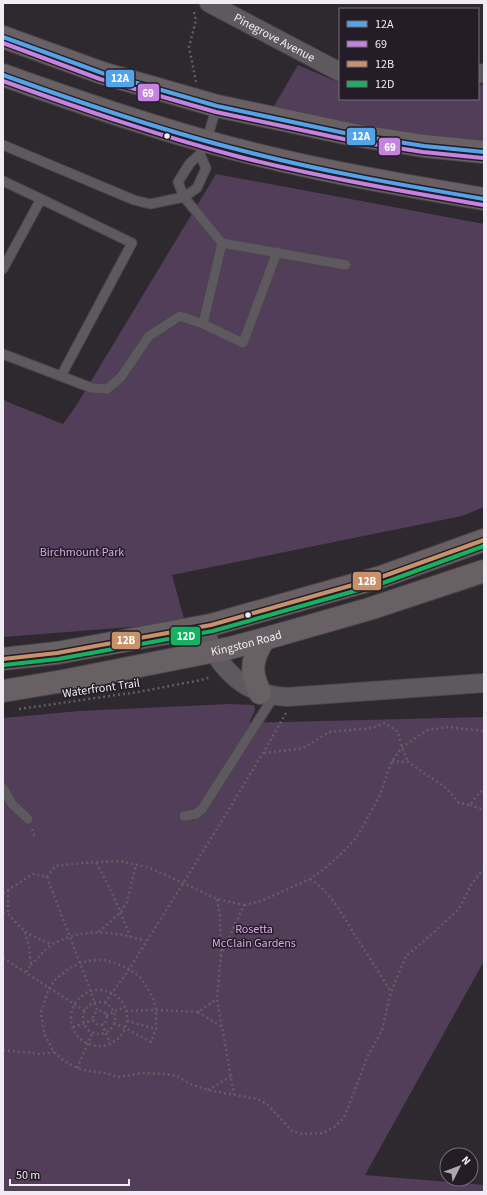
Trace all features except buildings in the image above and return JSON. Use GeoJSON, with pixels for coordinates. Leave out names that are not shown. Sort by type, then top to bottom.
{"type":"FeatureCollection","features":[{"type":"Feature","properties":{"kind":"main road"},"geometry":{"type":"LineString","coordinates":[[3,37],[102,73],[217,106],[354,136],[424,146],[484,152]]}},
{"type":"Feature","properties":{"kind":"main road"},"geometry":{"type":"LineString","coordinates":[[3,75],[141,122],[203,148],[484,199]]}},
{"type":"Feature","properties":{"kind":"main road"},"geometry":{"type":"LineString","coordinates":[[3,659],[57,653],[203,626],[382,577],[484,540]]}},
{"type":"Feature","properties":{"kind":"main road","name":"Kingston Road"},"geometry":{"type":"LineString","coordinates":[[3,691],[63,681],[214,651],[264,639],[368,609],[484,571]]}},
{"type":"Feature","properties":{"kind":"main road"},"geometry":{"type":"LineString","coordinates":[[264,639],[254,658],[254,675],[267,695]]}},
{"type":"Feature","properties":{"kind":"street","name":"Pinegrove Avenue"},"geometry":{"type":"LineString","coordinates":[[201,6],[339,72]]}},
{"type":"Feature","properties":{"kind":"street"},"geometry":{"type":"LineString","coordinates":[[203,626],[214,651],[227,671],[238,681],[267,695],[287,697],[484,683]]}},
{"type":"Feature","properties":{"kind":"lane"},"geometry":{"type":"LineString","coordinates":[[217,106],[203,148],[190,163],[178,182],[184,198],[222,243],[346,265]]}},
{"type":"Feature","properties":{"kind":"lane"},"geometry":{"type":"LineString","coordinates":[[3,144],[126,197],[150,204],[184,198],[197,188],[206,168],[203,148]]}},
{"type":"Feature","properties":{"kind":"lane"},"geometry":{"type":"LineString","coordinates":[[3,181],[132,243],[61,376]]}},
{"type":"Feature","properties":{"kind":"lane"},"geometry":{"type":"LineString","coordinates":[[3,269],[41,199]]}},
{"type":"Feature","properties":{"kind":"lane"},"geometry":{"type":"LineString","coordinates":[[203,324],[222,243]]}},
{"type":"Feature","properties":{"kind":"lane"},"geometry":{"type":"LineString","coordinates":[[3,354],[92,388],[107,389],[121,377],[149,336],[180,316],[203,324],[243,343],[276,252]]}},
{"type":"Feature","properties":{"kind":"lane"},"geometry":{"type":"LineString","coordinates":[[184,816],[196,814],[202,808],[267,695]]}},
{"type":"Feature","properties":{"kind":"lane"},"geometry":{"type":"LineString","coordinates":[[3,788],[12,804],[28,819]]}},
{"type":"Feature","properties":{"kind":"path"},"geometry":{"type":"LineString","coordinates":[[197,86],[189,47],[201,6]]}},
{"type":"Feature","properties":{"kind":"path","name":"Waterfront Trail"},"geometry":{"type":"LineString","coordinates":[[17,709],[138,692],[201,680]]}},
{"type":"Feature","properties":{"kind":"path"},"geometry":{"type":"LineString","coordinates":[[105,1002],[129,969],[184,883],[287,712]]}},
{"type":"Feature","properties":{"kind":"path"},"geometry":{"type":"LineString","coordinates":[[263,754],[303,748],[329,732],[372,728],[386,724],[398,732],[408,762]]}},
{"type":"Feature","properties":{"kind":"path"},"geometry":{"type":"LineString","coordinates":[[47,877],[55,866],[121,861],[150,868],[217,900],[244,905],[261,901],[310,879],[339,856],[356,838],[379,797],[392,761],[402,747],[427,730],[448,727],[484,731]]}},
{"type":"Feature","properties":{"kind":"path"},"geometry":{"type":"LineString","coordinates":[[392,761],[408,762],[446,788],[459,803],[484,810]]}},
{"type":"Feature","properties":{"kind":"path"},"geometry":{"type":"LineString","coordinates":[[470,805],[480,792],[484,790]]}},
{"type":"Feature","properties":{"kind":"path"},"geometry":{"type":"LineString","coordinates":[[96,862],[106,879],[130,936]]}},
{"type":"Feature","properties":{"kind":"path"},"geometry":{"type":"LineString","coordinates":[[99,932],[121,912],[127,902],[136,865]]}},
{"type":"Feature","properties":{"kind":"path"},"geometry":{"type":"LineString","coordinates":[[114,1023],[151,1042],[156,1029],[156,1010],[153,998],[147,986],[137,974],[115,963],[104,960],[92,960],[80,963],[68,969],[49,988],[41,1012],[44,1033],[54,1052],[77,1068],[119,1077],[143,1073],[177,1076],[190,1084],[208,1090],[256,1099],[267,1104],[292,1131],[302,1134],[322,1133],[333,1128],[344,1118],[367,1058],[382,1030],[391,992],[406,956],[459,909],[471,885],[484,868]]}},
{"type":"Feature","properties":{"kind":"path"},"geometry":{"type":"LineString","coordinates":[[3,894],[33,874],[47,877]]}},
{"type":"Feature","properties":{"kind":"path"},"geometry":{"type":"LineString","coordinates":[[47,877],[97,1011]]}},
{"type":"Feature","properties":{"kind":"path"},"geometry":{"type":"LineString","coordinates":[[310,879],[318,884],[329,897],[391,992]]}},
{"type":"Feature","properties":{"kind":"path"},"geometry":{"type":"LineString","coordinates":[[8,890],[8,914]]}},
{"type":"Feature","properties":{"kind":"path"},"geometry":{"type":"LineString","coordinates":[[217,900],[220,916],[221,955],[217,1000],[234,1094]]}},
{"type":"Feature","properties":{"kind":"path"},"geometry":{"type":"LineString","coordinates":[[221,955],[244,905]]}},
{"type":"Feature","properties":{"kind":"path"},"geometry":{"type":"LineString","coordinates":[[3,913],[8,914],[25,932],[52,945]]}},
{"type":"Feature","properties":{"kind":"path"},"geometry":{"type":"LineString","coordinates":[[25,932],[29,947],[31,965]]}},
{"type":"Feature","properties":{"kind":"path"},"geometry":{"type":"LineString","coordinates":[[25,973],[31,965],[52,945],[70,936],[88,932],[99,932],[130,936],[146,941]]}},
{"type":"Feature","properties":{"kind":"path"},"geometry":{"type":"LineString","coordinates":[[3,958],[85,1011]]}},
{"type":"Feature","properties":{"kind":"path"},"geometry":{"type":"LineString","coordinates":[[98,990],[111,992],[118,997],[125,1007],[127,1021],[125,1028],[121,1036],[114,1042],[97,1046],[88,1044],[76,1034],[73,1027],[71,1019],[74,1005],[84,994],[98,990]]}},
{"type":"Feature","properties":{"kind":"path"},"geometry":{"type":"LineString","coordinates":[[198,1012],[217,1000]]}},
{"type":"Feature","properties":{"kind":"path"},"geometry":{"type":"LineString","coordinates":[[94,1002],[105,1002],[114,1011],[116,1019],[110,1030],[100,1034],[89,1030],[85,1024],[85,1011],[90,1004],[94,1002]]}},
{"type":"Feature","properties":{"kind":"path"},"geometry":{"type":"LineString","coordinates":[[106,1015],[125,1007]]}},
{"type":"Feature","properties":{"kind":"path"},"geometry":{"type":"LineString","coordinates":[[126,1011],[156,1010],[198,1012],[223,1027]]}},
{"type":"Feature","properties":{"kind":"path"},"geometry":{"type":"LineString","coordinates":[[97,1011],[102,1011],[106,1015]]}},
{"type":"Feature","properties":{"kind":"path"},"geometry":{"type":"LineString","coordinates":[[93,1020],[93,1015],[97,1011]]}},
{"type":"Feature","properties":{"kind":"path"},"geometry":{"type":"LineString","coordinates":[[102,1024],[106,1020],[106,1015]]}},
{"type":"Feature","properties":{"kind":"path"},"geometry":{"type":"LineString","coordinates":[[73,1027],[93,1020]]}},
{"type":"Feature","properties":{"kind":"path"},"geometry":{"type":"LineString","coordinates":[[93,1020],[97,1024],[102,1024]]}},
{"type":"Feature","properties":{"kind":"path"},"geometry":{"type":"LineString","coordinates":[[127,1021],[156,1029]]}},
{"type":"Feature","properties":{"kind":"path"},"geometry":{"type":"LineString","coordinates":[[102,1024],[110,1043]]}},
{"type":"Feature","properties":{"kind":"path"},"geometry":{"type":"LineString","coordinates":[[77,1068],[93,1032]]}},
{"type":"Feature","properties":{"kind":"path"},"geometry":{"type":"LineString","coordinates":[[3,1050],[41,1054],[54,1052]]}},
{"type":"Feature","properties":{"kind":"path"},"geometry":{"type":"LineString","coordinates":[[208,1090],[231,1076]]}},
{"type":"Feature","properties":{"kind":"green space"},"geometry":{"type":"Polygon","coordinates":[[[298,65],[339,83],[339,100],[479,100],[479,86],[484,84],[484,143],[357,126],[273,108],[298,65]]]}},
{"type":"Feature","properties":{"kind":"green space","name":"Birchmount Park"},"geometry":{"type":"Polygon","coordinates":[[[216,174],[484,224],[484,507],[462,516],[172,575],[184,619],[157,625],[3,637],[3,399],[63,424],[76,406],[216,174]]]}},
{"type":"Feature","properties":{"kind":"green space","name":"Rosetta McClain Gardens"},"geometry":{"type":"Polygon","coordinates":[[[230,704],[254,705],[255,710],[249,723],[484,717],[484,961],[365,1175],[439,1181],[439,1187],[479,1187],[479,1185],[484,1185],[484,1192],[3,1192],[3,718],[79,711],[230,704]]]}},
{"type":"Feature","properties":{"kind":"transit line","name":"12A"},"geometry":{"type":"LineString","coordinates":[[3,37],[102,73],[217,106],[354,135],[424,146],[484,152]]}},
{"type":"Feature","properties":{"kind":"transit line","name":"69"},"geometry":{"type":"LineString","coordinates":[[3,43],[100,79],[216,112],[353,141],[423,152],[483,158]]}},
{"type":"Feature","properties":{"kind":"transit line","name":"12A"},"geometry":{"type":"LineString","coordinates":[[3,75],[121,116],[180,134],[270,158],[392,183],[484,199]]}},
{"type":"Feature","properties":{"kind":"transit line","name":"69"},"geometry":{"type":"LineString","coordinates":[[3,81],[120,122],[240,157],[330,177],[483,205]]}},
{"type":"Feature","properties":{"kind":"transit line","name":"12B"},"geometry":{"type":"LineString","coordinates":[[3,659],[57,653],[211,625],[381,577],[484,540]]}},
{"type":"Feature","properties":{"kind":"transit line","name":"12D"},"geometry":{"type":"LineString","coordinates":[[4,665],[58,659],[213,631],[383,583],[484,546]]}}]}
